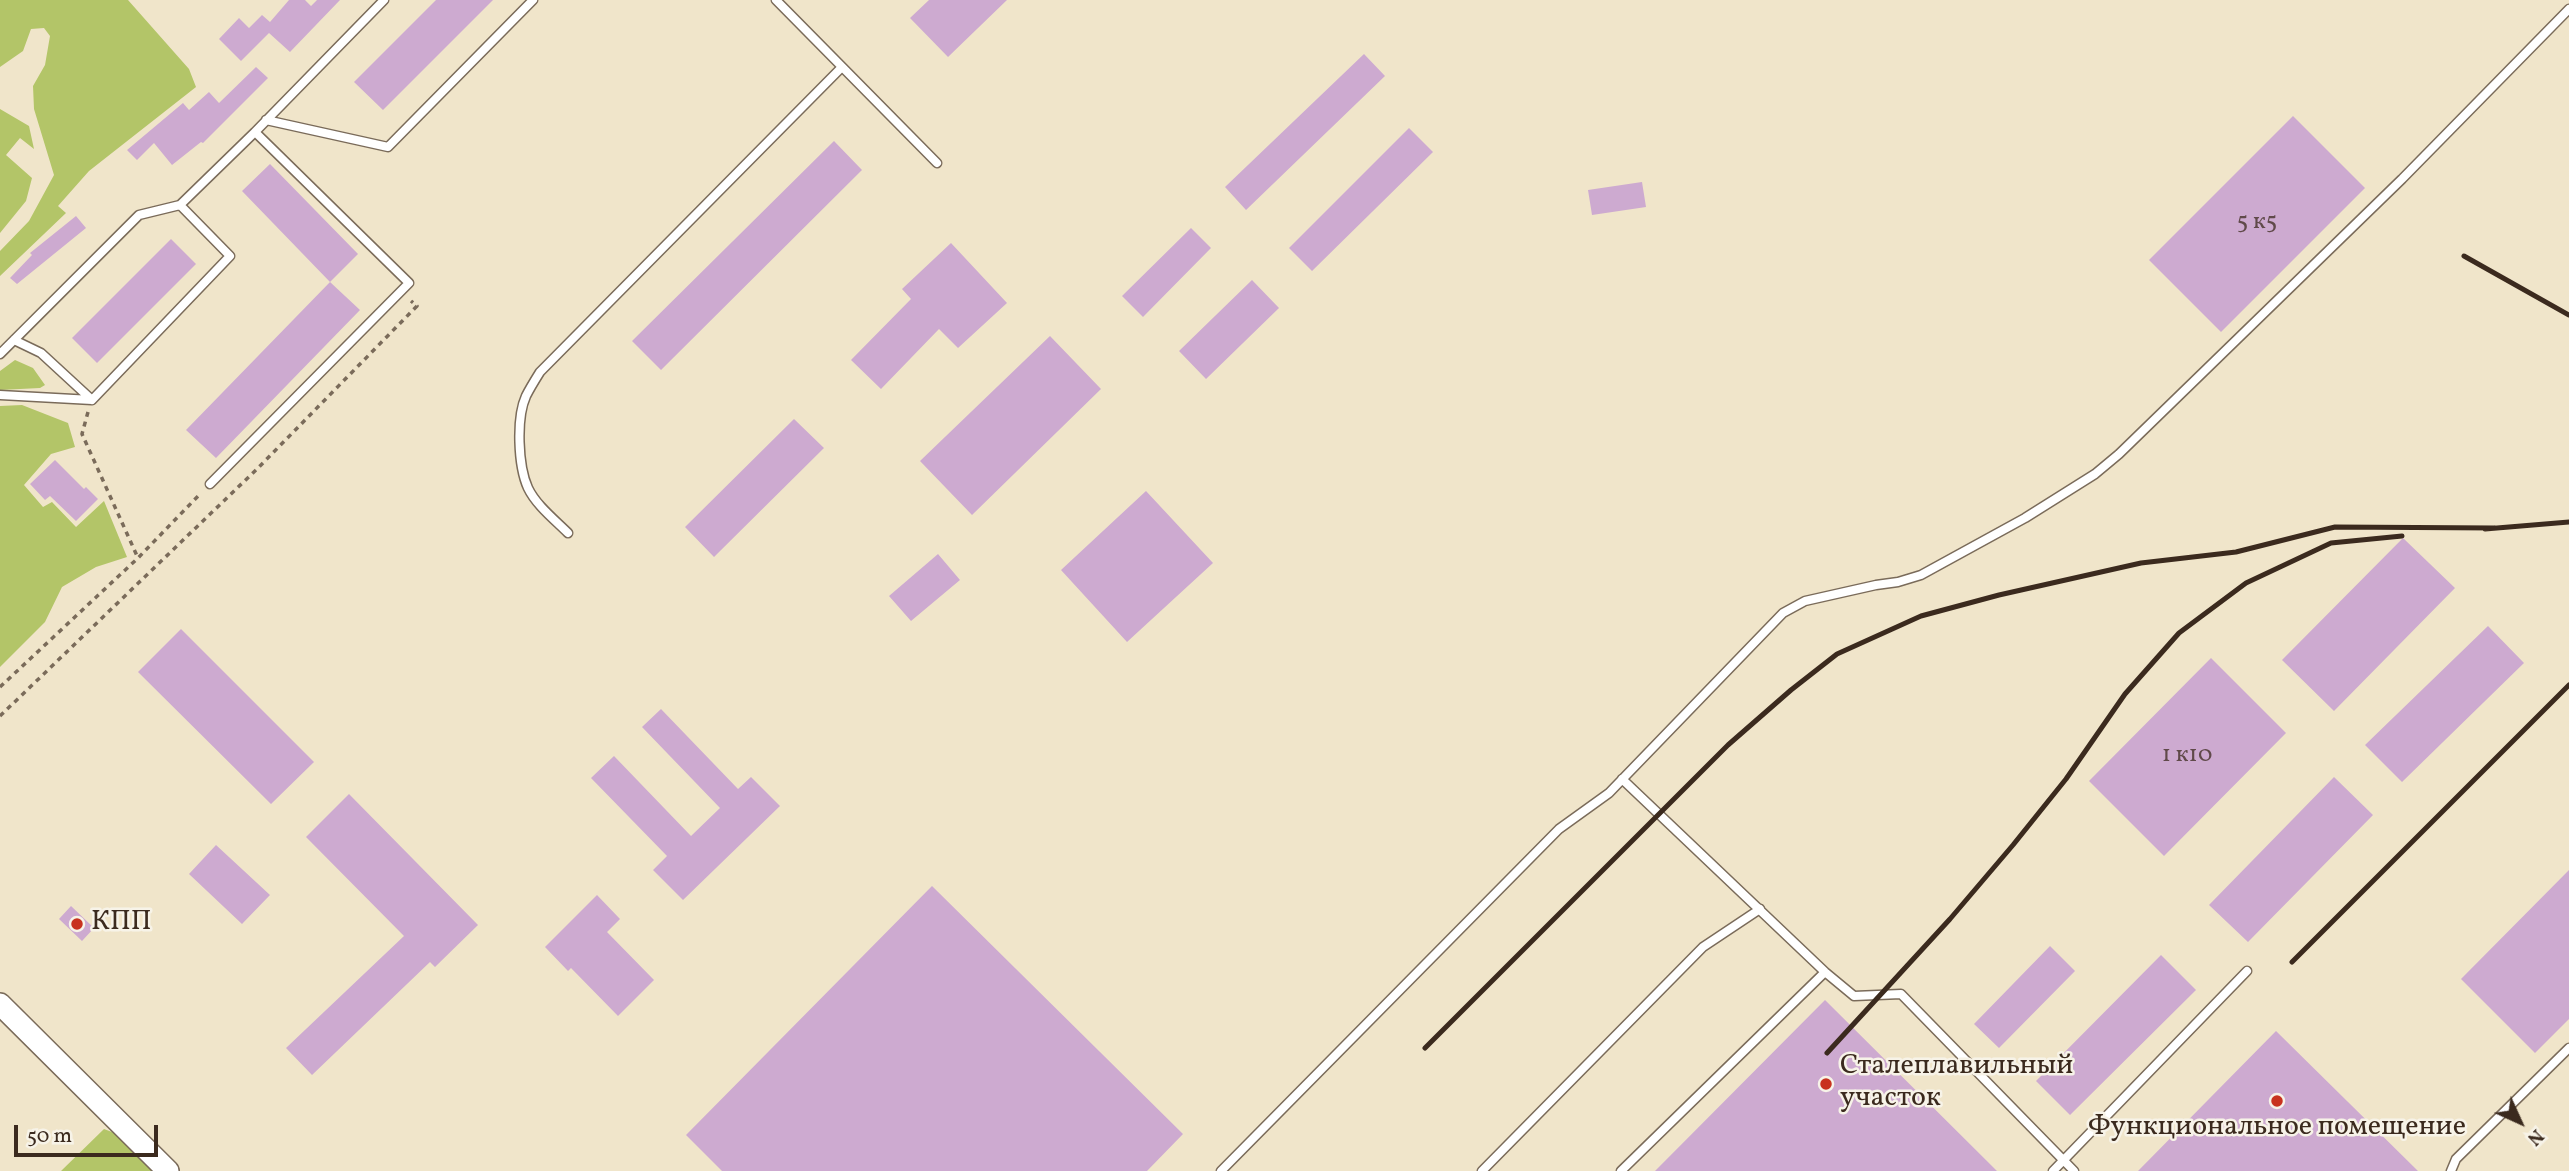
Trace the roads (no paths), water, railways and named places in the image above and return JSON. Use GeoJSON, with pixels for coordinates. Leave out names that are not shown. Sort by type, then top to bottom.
{"type":"FeatureCollection","features":[{"type":"Feature","properties":{"kind":"street"},"geometry":{"type":"LineString","coordinates":[[0,1004],[168,1171]]}},
{"type":"Feature","properties":{"kind":"lane"},"geometry":{"type":"LineString","coordinates":[[0,354],[139,215],[180,205],[384,0]]}},
{"type":"Feature","properties":{"kind":"lane"},"geometry":{"type":"LineString","coordinates":[[266,120],[388,147],[533,0]]}},
{"type":"Feature","properties":{"kind":"lane"},"geometry":{"type":"LineString","coordinates":[[776,0],[937,163]]}},
{"type":"Feature","properties":{"kind":"lane"},"geometry":{"type":"LineString","coordinates":[[1221,1171],[1559,829],[1599,802],[1783,613],[1805,601],[1921,575],[2025,518],[2095,474],[2119,454],[2402,179],[2569,9]]}},
{"type":"Feature","properties":{"kind":"lane"},"geometry":{"type":"LineString","coordinates":[[568,533],[528,489],[521,460],[520,429],[525,398],[540,372],[842,67]]}},
{"type":"Feature","properties":{"kind":"lane"},"geometry":{"type":"LineString","coordinates":[[210,484],[409,283],[255,132]]}},
{"type":"Feature","properties":{"kind":"lane"},"geometry":{"type":"LineString","coordinates":[[0,395],[92,400],[230,256],[180,205]]}},
{"type":"Feature","properties":{"kind":"lane"},"geometry":{"type":"LineString","coordinates":[[14,340],[41,353],[92,400]]}},
{"type":"Feature","properties":{"kind":"lane"},"geometry":{"type":"LineString","coordinates":[[1622,779],[1825,972],[1854,996],[1901,994],[2074,1171]]}},
{"type":"Feature","properties":{"kind":"lane"},"geometry":{"type":"LineString","coordinates":[[1482,1171],[1703,947],[1760,909]]}},
{"type":"Feature","properties":{"kind":"lane"},"geometry":{"type":"LineString","coordinates":[[2053,1171],[2247,971]]}},
{"type":"Feature","properties":{"kind":"lane"},"geometry":{"type":"LineString","coordinates":[[1621,1171],[1825,972]]}},
{"type":"Feature","properties":{"kind":"lane"},"geometry":{"type":"LineString","coordinates":[[2451,1171],[2456,1159],[2569,1048]]}},
{"type":"Feature","properties":{"kind":"railway"},"geometry":{"type":"LineString","coordinates":[[2464,256],[2569,315]]}},
{"type":"Feature","properties":{"kind":"railway"},"geometry":{"type":"LineString","coordinates":[[2485,529],[2569,522]]}},
{"type":"Feature","properties":{"kind":"railway"},"geometry":{"type":"LineString","coordinates":[[1425,1048],[1728,745],[1837,654],[1921,616],[1999,595],[2141,563],[2236,552],[2335,527],[2495,528]]}},
{"type":"Feature","properties":{"kind":"railway"},"geometry":{"type":"LineString","coordinates":[[1827,1053],[1950,919],[2013,845],[2066,779],[2125,694],[2179,633],[2246,583],[2331,543],[2402,536]]}},
{"type":"Feature","properties":{"kind":"railway"},"geometry":{"type":"LineString","coordinates":[[2292,962],[2569,685]]}},
{"type":"Feature","properties":{"kind":"place","name":"КПП"},"geometry":{"type":"Point","coordinates":[77,924]}},
{"type":"Feature","properties":{"kind":"place","name":"Сталеплавильный участок"},"geometry":{"type":"Point","coordinates":[1826,1084]}},
{"type":"Feature","properties":{"kind":"place","name":"Функциональное помещение"},"geometry":{"type":"Point","coordinates":[2277,1101]}}]}
